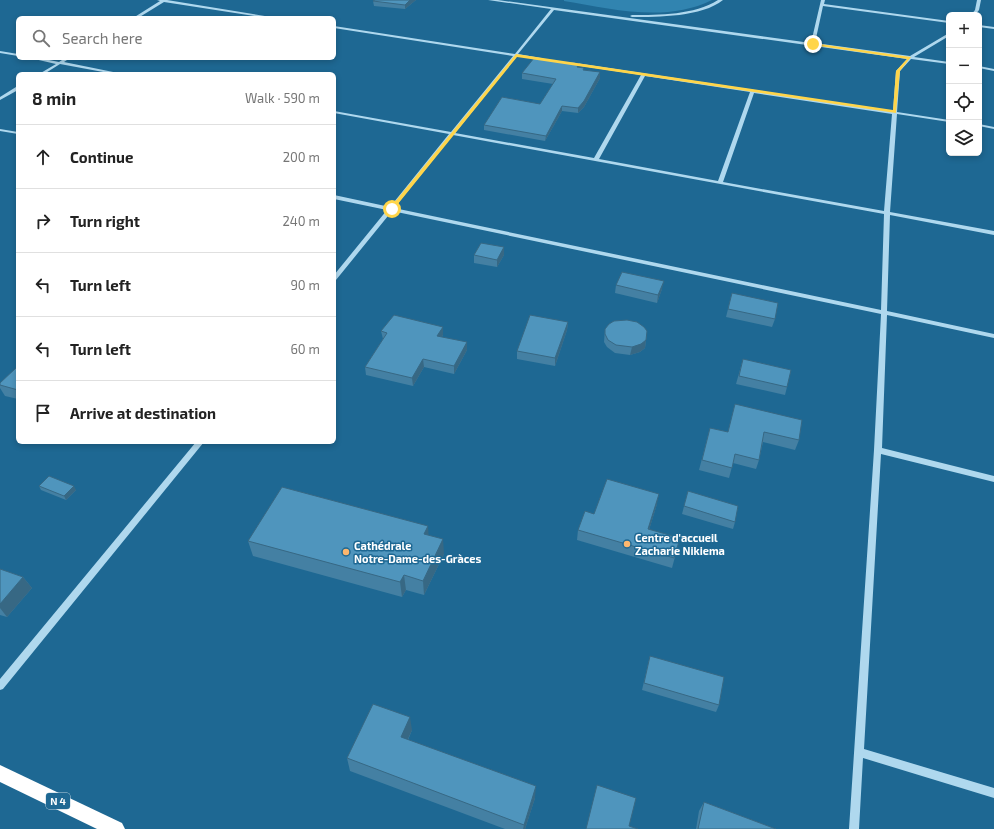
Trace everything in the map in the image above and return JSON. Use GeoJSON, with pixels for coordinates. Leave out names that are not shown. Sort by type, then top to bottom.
{"type":"FeatureCollection","features":[{"type":"Feature","properties":{"kind":"highway","name":"N 4"},"geometry":{"type":"LineString","coordinates":[[0,773],[116,829]]}},
{"type":"Feature","properties":{"kind":"street"},"geometry":{"type":"LineString","coordinates":[[159,0],[263,16]]}},
{"type":"Feature","properties":{"kind":"street"},"geometry":{"type":"LineString","coordinates":[[138,16],[165,0]]}},
{"type":"Feature","properties":{"kind":"street"},"geometry":{"type":"LineString","coordinates":[[490,0],[946,63]]}},
{"type":"Feature","properties":{"kind":"street"},"geometry":{"type":"LineString","coordinates":[[813,44],[823,0]]}},
{"type":"Feature","properties":{"kind":"street"},"geometry":{"type":"LineString","coordinates":[[975,12],[978,0]]}},
{"type":"Feature","properties":{"kind":"street"},"geometry":{"type":"LineString","coordinates":[[602,15],[647,16],[668,14],[700,9],[722,1]]}},
{"type":"Feature","properties":{"kind":"street"},"geometry":{"type":"LineString","coordinates":[[822,5],[946,22]]}},
{"type":"Feature","properties":{"kind":"street"},"geometry":{"type":"LineString","coordinates":[[336,277],[553,9]]}},
{"type":"Feature","properties":{"kind":"street"},"geometry":{"type":"LineString","coordinates":[[982,26],[994,28]]}},
{"type":"Feature","properties":{"kind":"street"},"geometry":{"type":"LineString","coordinates":[[336,27],[546,60]]}},
{"type":"Feature","properties":{"kind":"street"},"geometry":{"type":"LineString","coordinates":[[854,829],[878,450],[887,214],[898,71],[910,58],[946,36]]}},
{"type":"Feature","properties":{"kind":"street"},"geometry":{"type":"LineString","coordinates":[[0,52],[16,55]]}},
{"type":"Feature","properties":{"kind":"street"},"geometry":{"type":"LineString","coordinates":[[43,60],[111,72]]}},
{"type":"Feature","properties":{"kind":"street"},"geometry":{"type":"LineString","coordinates":[[44,72],[65,60]]}},
{"type":"Feature","properties":{"kind":"street"},"geometry":{"type":"LineString","coordinates":[[561,62],[946,120]]}},
{"type":"Feature","properties":{"kind":"street"},"geometry":{"type":"LineString","coordinates":[[982,68],[994,70]]}},
{"type":"Feature","properties":{"kind":"street"},"geometry":{"type":"LineString","coordinates":[[596,160],[644,74]]}},
{"type":"Feature","properties":{"kind":"street"},"geometry":{"type":"LineString","coordinates":[[0,98],[16,89]]}},
{"type":"Feature","properties":{"kind":"street"},"geometry":{"type":"LineString","coordinates":[[720,183],[752,90]]}},
{"type":"Feature","properties":{"kind":"street"},"geometry":{"type":"LineString","coordinates":[[336,112],[994,233]]}},
{"type":"Feature","properties":{"kind":"street"},"geometry":{"type":"LineString","coordinates":[[982,126],[994,128]]}},
{"type":"Feature","properties":{"kind":"street"},"geometry":{"type":"LineString","coordinates":[[0,130],[16,133]]}},
{"type":"Feature","properties":{"kind":"street"},"geometry":{"type":"LineString","coordinates":[[336,197],[994,336]]}},
{"type":"Feature","properties":{"kind":"street"},"geometry":{"type":"LineString","coordinates":[[0,686],[198,444]]}},
{"type":"Feature","properties":{"kind":"street"},"geometry":{"type":"LineString","coordinates":[[878,450],[994,479]]}},
{"type":"Feature","properties":{"kind":"street"},"geometry":{"type":"LineString","coordinates":[[858,752],[994,794]]}},
{"type":"Feature","properties":{"kind":"shaded area"},"geometry":{"type":"Polygon","coordinates":[[[564,0],[712,0],[694,7],[658,13],[620,10],[564,0]]]}},
{"type":"Feature","properties":{"kind":"building"},"geometry":{"type":"Polygon","coordinates":[[[410,0],[405,5],[373,1],[410,0]]]}},
{"type":"Feature","properties":{"kind":"building"},"geometry":{"type":"Polygon","coordinates":[[[534,58],[579,64],[577,67],[584,68],[583,70],[600,72],[584,101],[578,108],[562,106],[546,136],[484,125],[502,97],[540,104],[556,79],[522,73],[534,58]]]}},
{"type":"Feature","properties":{"kind":"building"},"geometry":{"type":"Polygon","coordinates":[[[481,243],[504,247],[497,260],[474,255],[481,243]]]}},
{"type":"Feature","properties":{"kind":"building"},"geometry":{"type":"Polygon","coordinates":[[[622,272],[664,281],[658,295],[616,285],[622,272]]]}},
{"type":"Feature","properties":{"kind":"building"},"geometry":{"type":"Polygon","coordinates":[[[732,293],[778,303],[775,319],[728,309],[732,293]]]}},
{"type":"Feature","properties":{"kind":"building"},"geometry":{"type":"Polygon","coordinates":[[[394,315],[443,327],[437,336],[467,342],[454,366],[423,359],[412,378],[365,367],[387,333],[381,331],[394,315]]]}},
{"type":"Feature","properties":{"kind":"building"},"geometry":{"type":"Polygon","coordinates":[[[530,315],[568,322],[555,358],[517,351],[530,315]]]}},
{"type":"Feature","properties":{"kind":"building"},"geometry":{"type":"Polygon","coordinates":[[[627,320],[637,322],[647,331],[646,340],[641,344],[632,347],[616,345],[608,340],[605,334],[605,329],[609,324],[614,321],[627,320]]]}},
{"type":"Feature","properties":{"kind":"building"},"geometry":{"type":"Polygon","coordinates":[[[743,359],[791,370],[787,387],[739,376],[743,359]]]}},
{"type":"Feature","properties":{"kind":"building"},"geometry":{"type":"Polygon","coordinates":[[[16,368],[16,389],[0,385],[0,383],[16,368]]]}},
{"type":"Feature","properties":{"kind":"building"},"geometry":{"type":"Polygon","coordinates":[[[735,404],[802,420],[799,440],[764,432],[759,460],[735,454],[732,468],[702,460],[710,428],[728,432],[735,404]]]}},
{"type":"Feature","properties":{"kind":"building"},"geometry":{"type":"Polygon","coordinates":[[[49,476],[74,486],[64,496],[39,486],[49,476]]]}},
{"type":"Feature","properties":{"kind":"building"},"geometry":{"type":"Polygon","coordinates":[[[607,479],[659,494],[648,529],[680,538],[674,558],[578,530],[585,511],[594,514],[607,479]]]}},
{"type":"Feature","properties":{"kind":"building","name":"Cathédrale Notre-Dame-des-Gràces"},"geometry":{"type":"Polygon","coordinates":[[[282,487],[428,526],[424,534],[443,539],[423,581],[404,575],[400,582],[248,541],[282,487]]]}},
{"type":"Feature","properties":{"kind":"building"},"geometry":{"type":"Polygon","coordinates":[[[688,491],[738,506],[735,522],[684,506],[688,491]]]}},
{"type":"Feature","properties":{"kind":"building"},"geometry":{"type":"Polygon","coordinates":[[[0,569],[23,577],[0,604],[0,569]]]}},
{"type":"Feature","properties":{"kind":"building"},"geometry":{"type":"Polygon","coordinates":[[[650,656],[724,677],[719,705],[644,683],[650,656]]]}},
{"type":"Feature","properties":{"kind":"building"},"geometry":{"type":"Polygon","coordinates":[[[373,704],[410,717],[401,737],[536,786],[524,825],[347,758],[373,704]]]}},
{"type":"Feature","properties":{"kind":"building"},"geometry":{"type":"Polygon","coordinates":[[[597,785],[636,798],[629,826],[638,829],[586,829],[597,785]]]}},
{"type":"Feature","properties":{"kind":"building"},"geometry":{"type":"Polygon","coordinates":[[[704,802],[776,829],[698,829],[704,802]]]}},
{"type":"Feature","properties":{"kind":"place","name":"Centre d'accueil Zacharie Nikiema"},"geometry":{"type":"Point","coordinates":[627,544]}},
{"type":"Feature","properties":{"kind":"place","name":"Cathédrale Notre-Dame-des-Gràces"},"geometry":{"type":"Point","coordinates":[346,552]}},
{"type":"Feature","properties":{"kind":"route"},"geometry":{"type":"LineString","coordinates":[[392,209],[516,55],[895,112],[898,71],[910,58],[813,44]]}}]}
